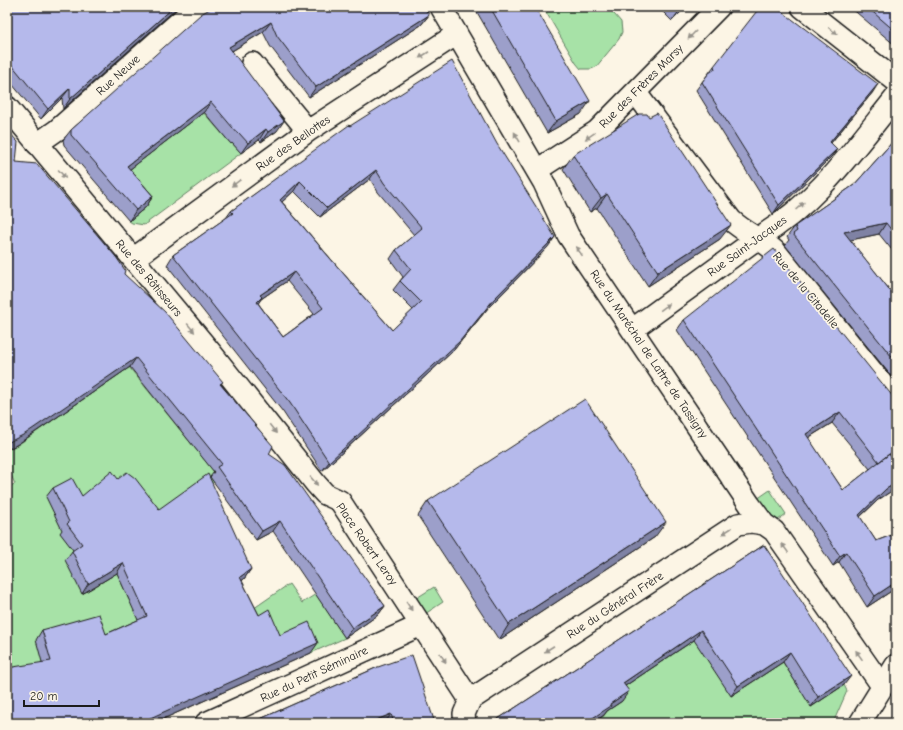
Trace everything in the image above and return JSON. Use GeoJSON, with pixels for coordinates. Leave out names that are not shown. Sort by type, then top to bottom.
{"type":"FeatureCollection","features":[{"type":"Feature","properties":{"kind":"street","name":"Rue Neuve"},"geometry":{"type":"LineString","coordinates":[[37,144],[58,130],[123,70],[187,15],[200,7]]}},
{"type":"Feature","properties":{"kind":"street","name":"Rue du Maréchal de Lattre de Tassigny"},"geometry":{"type":"LineString","coordinates":[[441,7],[549,193],[568,235],[764,524],[774,531],[882,686]]}},
{"type":"Feature","properties":{"kind":"street","name":"Rue des Frères Marsy"},"geometry":{"type":"LineString","coordinates":[[536,170],[597,131],[719,7]]}},
{"type":"Feature","properties":{"kind":"street"},"geometry":{"type":"LineString","coordinates":[[802,7],[896,81]]}},
{"type":"Feature","properties":{"kind":"street","name":"Rue des Bellottes"},"geometry":{"type":"LineString","coordinates":[[133,259],[308,131],[457,34]]}},
{"type":"Feature","properties":{"kind":"street"},"geometry":{"type":"LineString","coordinates":[[252,63],[308,131]]}},
{"type":"Feature","properties":{"kind":"street","name":"Rue de la Citadelle"},"geometry":{"type":"LineString","coordinates":[[636,93],[731,220],[741,230],[758,238],[776,252],[896,401]]}},
{"type":"Feature","properties":{"kind":"street","name":"Rue Saint-Jacques"},"geometry":{"type":"LineString","coordinates":[[633,329],[758,238],[777,226],[833,176],[896,97]]}},
{"type":"Feature","properties":{"kind":"street","name":"Rue des Rôtisseurs"},"geometry":{"type":"LineString","coordinates":[[7,107],[290,450]]}},
{"type":"Feature","properties":{"kind":"street","name":"Place Robert Leroy"},"geometry":{"type":"LineString","coordinates":[[290,450],[325,494],[340,501],[470,700]]}},
{"type":"Feature","properties":{"kind":"street","name":"Rue du Général Frère"},"geometry":{"type":"LineString","coordinates":[[470,700],[738,524],[751,522],[764,524]]}},
{"type":"Feature","properties":{"kind":"street","name":"Rue du Petit Séminaire"},"geometry":{"type":"LineString","coordinates":[[206,723],[421,625]]}},
{"type":"Feature","properties":{"kind":"street"},"geometry":{"type":"LineString","coordinates":[[860,723],[896,665]]}},
{"type":"Feature","properties":{"kind":"street"},"geometry":{"type":"LineString","coordinates":[[465,723],[464,714],[470,700]]}},
{"type":"Feature","properties":{"kind":"green space"},"geometry":{"type":"Polygon","coordinates":[[[543,7],[608,7],[621,22],[622,32],[619,39],[596,67],[591,69],[581,69],[543,7]]]}},
{"type":"Feature","properties":{"kind":"green space"},"geometry":{"type":"Polygon","coordinates":[[[203,112],[231,144],[232,143],[241,153],[144,225],[132,223],[129,221],[146,207],[120,177],[203,112]]]}},
{"type":"Feature","properties":{"kind":"green space"},"geometry":{"type":"Polygon","coordinates":[[[129,367],[220,479],[211,484],[174,516],[77,516],[117,573],[128,598],[143,624],[54,705],[7,677],[7,487],[15,484],[7,466],[7,450],[19,444],[129,367]]]}},
{"type":"Feature","properties":{"kind":"green space"},"geometry":{"type":"Polygon","coordinates":[[[770,490],[786,514],[778,520],[772,518],[757,499],[770,490]]]}},
{"type":"Feature","properties":{"kind":"green space"},"geometry":{"type":"Polygon","coordinates":[[[289,584],[302,603],[316,594],[345,638],[311,653],[302,632],[274,644],[247,613],[289,584]]]}},
{"type":"Feature","properties":{"kind":"green space"},"geometry":{"type":"Polygon","coordinates":[[[434,587],[443,602],[425,614],[415,599],[434,587]]]}},
{"type":"Feature","properties":{"kind":"green space"},"geometry":{"type":"Polygon","coordinates":[[[694,640],[771,644],[811,706],[844,685],[847,691],[833,723],[592,723],[604,716],[615,692],[694,640]]]}},
{"type":"Feature","properties":{"kind":"building"},"geometry":{"type":"Polygon","coordinates":[[[7,7],[174,7],[70,99],[70,88],[48,109],[7,59],[7,7]]]}},
{"type":"Feature","properties":{"kind":"building"},"geometry":{"type":"Polygon","coordinates":[[[213,7],[424,7],[429,15],[316,87],[277,36],[271,22],[229,47],[284,121],[268,132],[266,129],[248,143],[239,133],[238,134],[211,102],[127,166],[153,196],[136,210],[71,135],[71,130],[201,14],[213,7]]]}},
{"type":"Feature","properties":{"kind":"building"},"geometry":{"type":"Polygon","coordinates":[[[490,7],[535,7],[590,101],[556,121],[490,7]]]}},
{"type":"Feature","properties":{"kind":"building"},"geometry":{"type":"Polygon","coordinates":[[[760,7],[776,7],[878,84],[830,142],[837,149],[779,205],[702,82],[709,73],[715,69],[714,66],[760,7]]]}},
{"type":"Feature","properties":{"kind":"building"},"geometry":{"type":"Polygon","coordinates":[[[867,7],[896,7],[896,32],[867,7]]]}},
{"type":"Feature","properties":{"kind":"building"},"geometry":{"type":"Polygon","coordinates":[[[452,61],[497,144],[555,237],[494,299],[460,341],[329,462],[290,403],[173,255],[233,213],[231,211],[349,125],[350,126],[452,61]],[[376,170],[327,208],[300,181],[280,200],[392,330],[421,302],[400,281],[411,269],[396,250],[422,228],[384,183],[376,170]],[[294,272],[260,295],[262,297],[257,302],[283,337],[323,308],[294,272]]]}},
{"type":"Feature","properties":{"kind":"building"},"geometry":{"type":"Polygon","coordinates":[[[657,113],[731,225],[658,272],[607,194],[601,198],[573,155],[639,114],[647,114],[649,117],[657,113]]]}},
{"type":"Feature","properties":{"kind":"building"},"geometry":{"type":"Polygon","coordinates":[[[7,130],[18,142],[16,162],[37,164],[116,257],[125,270],[124,274],[165,312],[223,382],[220,384],[273,446],[269,454],[285,465],[385,606],[352,628],[280,521],[262,531],[217,467],[222,464],[136,358],[25,434],[7,443],[7,130]]]}},
{"type":"Feature","properties":{"kind":"building"},"geometry":{"type":"Polygon","coordinates":[[[896,138],[896,236],[886,223],[844,232],[896,298],[896,362],[793,234],[797,231],[795,226],[854,185],[896,138]]]}},
{"type":"Feature","properties":{"kind":"building"},"geometry":{"type":"Polygon","coordinates":[[[774,249],[896,400],[896,449],[889,454],[896,464],[896,483],[886,489],[859,515],[876,541],[896,533],[896,582],[875,596],[846,552],[840,556],[684,320],[774,249]],[[840,412],[806,434],[843,490],[879,462],[840,412]]]}},
{"type":"Feature","properties":{"kind":"building"},"geometry":{"type":"Polygon","coordinates":[[[585,399],[666,522],[509,624],[428,501],[585,399]]]}},
{"type":"Feature","properties":{"kind":"building"},"geometry":{"type":"Polygon","coordinates":[[[112,471],[118,479],[127,472],[135,478],[159,509],[208,474],[251,569],[240,577],[259,615],[269,609],[280,635],[309,622],[318,643],[148,719],[91,722],[7,722],[7,668],[51,661],[42,630],[99,614],[106,634],[147,616],[123,563],[88,584],[72,551],[82,544],[67,524],[69,522],[53,488],[72,478],[82,496],[112,471]]]}},
{"type":"Feature","properties":{"kind":"building"},"geometry":{"type":"Polygon","coordinates":[[[764,545],[851,676],[818,697],[790,652],[738,686],[701,630],[623,683],[629,691],[610,704],[611,706],[585,723],[501,723],[498,719],[764,545]]]}},
{"type":"Feature","properties":{"kind":"building"},"geometry":{"type":"Polygon","coordinates":[[[412,655],[435,723],[394,723],[391,714],[369,723],[251,723],[378,667],[412,655]]]}}]}
